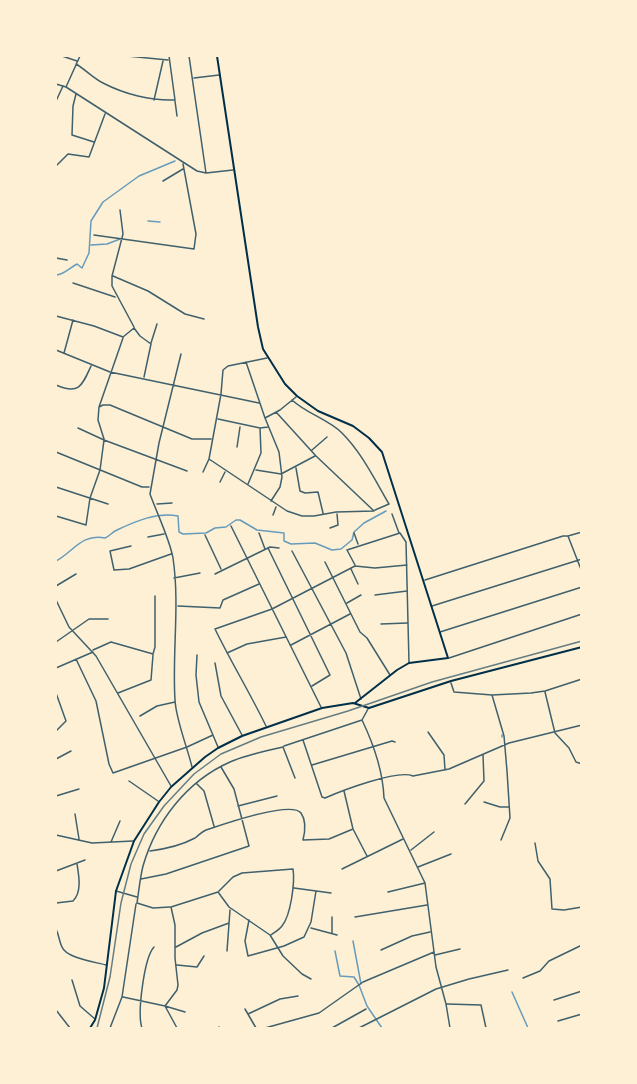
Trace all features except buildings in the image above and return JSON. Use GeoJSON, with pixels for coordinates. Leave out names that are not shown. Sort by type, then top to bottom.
{"type":"FeatureCollection","features":[{"type":"Feature","properties":{"kind":"main road"},"geometry":{"type":"LineString","coordinates":[[90,1029],[95,1020],[104,988],[116,891],[134,841],[171,787],[218,748],[242,736],[322,708],[355,703],[409,663],[448,658],[380,450],[353,426],[318,411],[297,396],[285,384],[268,358],[260,340],[217,56]]}},
{"type":"Feature","properties":{"kind":"main road"},"geometry":{"type":"LineString","coordinates":[[355,703],[369,708],[450,681],[582,647]]}},
{"type":"Feature","properties":{"kind":"street"},"geometry":{"type":"LineString","coordinates":[[62,56],[77,62],[103,83],[136,96],[154,100],[175,100]]}},
{"type":"Feature","properties":{"kind":"street"},"geometry":{"type":"LineString","coordinates":[[56,101],[80,56]]}},
{"type":"Feature","properties":{"kind":"street"},"geometry":{"type":"LineString","coordinates":[[127,56],[169,60]]}},
{"type":"Feature","properties":{"kind":"street"},"geometry":{"type":"LineString","coordinates":[[169,56],[177,116]]}},
{"type":"Feature","properties":{"kind":"street"},"geometry":{"type":"LineString","coordinates":[[189,56],[206,173]]}},
{"type":"Feature","properties":{"kind":"street"},"geometry":{"type":"LineString","coordinates":[[154,100],[163,60]]}},
{"type":"Feature","properties":{"kind":"street"},"geometry":{"type":"LineString","coordinates":[[193,78],[220,74]]}},
{"type":"Feature","properties":{"kind":"street"},"geometry":{"type":"LineString","coordinates":[[56,84],[65,87],[197,171],[206,173],[235,170]]}},
{"type":"Feature","properties":{"kind":"street"},"geometry":{"type":"LineString","coordinates":[[76,94],[73,106],[72,135],[95,142]]}},
{"type":"Feature","properties":{"kind":"street"},"geometry":{"type":"LineString","coordinates":[[56,166],[68,154],[89,157],[105,113]]}},
{"type":"Feature","properties":{"kind":"street"},"geometry":{"type":"LineString","coordinates":[[94,235],[192,249],[195,247],[195,225],[182,163]]}},
{"type":"Feature","properties":{"kind":"street"},"geometry":{"type":"LineString","coordinates":[[163,181],[184,168]]}},
{"type":"Feature","properties":{"kind":"street"},"geometry":{"type":"LineString","coordinates":[[120,210],[122,238],[112,276],[114,291],[134,328],[151,344]]}},
{"type":"Feature","properties":{"kind":"street"},"geometry":{"type":"LineString","coordinates":[[56,258],[67,260]]}},
{"type":"Feature","properties":{"kind":"street"},"geometry":{"type":"LineString","coordinates":[[112,276],[146,290],[185,314],[204,319]]}},
{"type":"Feature","properties":{"kind":"street"},"geometry":{"type":"LineString","coordinates":[[73,283],[117,297]]}},
{"type":"Feature","properties":{"kind":"street"},"geometry":{"type":"LineString","coordinates":[[56,316],[123,337]]}},
{"type":"Feature","properties":{"kind":"street"},"geometry":{"type":"LineString","coordinates":[[63,354],[73,320]]}},
{"type":"Feature","properties":{"kind":"street"},"geometry":{"type":"LineString","coordinates":[[144,378],[157,324]]}},
{"type":"Feature","properties":{"kind":"street"},"geometry":{"type":"LineString","coordinates":[[56,516],[85,525],[90,498],[100,470],[104,440],[98,420],[99,407],[123,337],[134,328]]}},
{"type":"Feature","properties":{"kind":"street"},"geometry":{"type":"LineString","coordinates":[[56,350],[110,372],[259,403]]}},
{"type":"Feature","properties":{"kind":"street"},"geometry":{"type":"LineString","coordinates":[[181,354],[156,459],[150,497],[156,504],[158,519],[171,554],[176,606],[175,702],[193,768]]}},
{"type":"Feature","properties":{"kind":"street"},"geometry":{"type":"LineString","coordinates":[[203,472],[209,459],[225,368],[268,358]]}},
{"type":"Feature","properties":{"kind":"street"},"geometry":{"type":"LineString","coordinates":[[246,362],[259,403],[279,452],[280,487],[271,502]]}},
{"type":"Feature","properties":{"kind":"street"},"geometry":{"type":"LineString","coordinates":[[56,385],[71,390],[78,389],[85,380],[91,365]]}},
{"type":"Feature","properties":{"kind":"street"},"geometry":{"type":"LineString","coordinates":[[265,418],[297,396]]}},
{"type":"Feature","properties":{"kind":"street"},"geometry":{"type":"LineString","coordinates":[[209,459],[277,506],[303,516],[374,511],[389,504],[360,456],[340,432],[313,413],[299,407],[292,400]]}},
{"type":"Feature","properties":{"kind":"street"},"geometry":{"type":"LineString","coordinates":[[99,407],[110,405],[192,438],[212,439]]}},
{"type":"Feature","properties":{"kind":"street"},"geometry":{"type":"LineString","coordinates":[[276,412],[316,456],[374,511]]}},
{"type":"Feature","properties":{"kind":"street"},"geometry":{"type":"LineString","coordinates":[[217,419],[240,425],[268,427]]}},
{"type":"Feature","properties":{"kind":"street"},"geometry":{"type":"LineString","coordinates":[[237,447],[240,425]]}},
{"type":"Feature","properties":{"kind":"street"},"geometry":{"type":"LineString","coordinates":[[78,428],[187,471]]}},
{"type":"Feature","properties":{"kind":"street"},"geometry":{"type":"LineString","coordinates":[[247,485],[256,470],[261,453],[260,428]]}},
{"type":"Feature","properties":{"kind":"street"},"geometry":{"type":"LineString","coordinates":[[312,451],[327,437]]}},
{"type":"Feature","properties":{"kind":"street"},"geometry":{"type":"LineString","coordinates":[[56,452],[142,487],[150,487]]}},
{"type":"Feature","properties":{"kind":"street"},"geometry":{"type":"LineString","coordinates":[[256,470],[281,474],[316,456]]}},
{"type":"Feature","properties":{"kind":"street"},"geometry":{"type":"LineString","coordinates":[[296,468],[300,491],[318,492],[324,514]]}},
{"type":"Feature","properties":{"kind":"street"},"geometry":{"type":"LineString","coordinates":[[220,482],[226,471]]}},
{"type":"Feature","properties":{"kind":"street"},"geometry":{"type":"LineString","coordinates":[[56,487],[108,504]]}},
{"type":"Feature","properties":{"kind":"street"},"geometry":{"type":"LineString","coordinates":[[156,504],[172,503]]}},
{"type":"Feature","properties":{"kind":"street"},"geometry":{"type":"LineString","coordinates":[[273,515],[277,506]]}},
{"type":"Feature","properties":{"kind":"street"},"geometry":{"type":"LineString","coordinates":[[330,528],[338,525],[336,512]]}},
{"type":"Feature","properties":{"kind":"street"},"geometry":{"type":"LineString","coordinates":[[392,514],[406,542],[409,663]]}},
{"type":"Feature","properties":{"kind":"street"},"geometry":{"type":"LineString","coordinates":[[231,526],[322,708]]}},
{"type":"Feature","properties":{"kind":"street"},"geometry":{"type":"LineString","coordinates":[[422,580],[531,545],[582,532]]}},
{"type":"Feature","properties":{"kind":"street"},"geometry":{"type":"LineString","coordinates":[[259,533],[330,675],[311,687]]}},
{"type":"Feature","properties":{"kind":"street"},"geometry":{"type":"LineString","coordinates":[[354,533],[359,545]]}},
{"type":"Feature","properties":{"kind":"street"},"geometry":{"type":"LineString","coordinates":[[355,566],[347,550],[400,533]]}},
{"type":"Feature","properties":{"kind":"street"},"geometry":{"type":"LineString","coordinates":[[148,537],[164,534]]}},
{"type":"Feature","properties":{"kind":"street"},"geometry":{"type":"LineString","coordinates":[[205,535],[222,571]]}},
{"type":"Feature","properties":{"kind":"street"},"geometry":{"type":"LineString","coordinates":[[568,536],[582,572]]}},
{"type":"Feature","properties":{"kind":"street"},"geometry":{"type":"LineString","coordinates":[[131,546],[110,551],[114,570],[129,569],[171,554]]}},
{"type":"Feature","properties":{"kind":"street"},"geometry":{"type":"LineString","coordinates":[[215,574],[267,548],[279,548]]}},
{"type":"Feature","properties":{"kind":"street"},"geometry":{"type":"LineString","coordinates":[[292,551],[346,653],[361,699]]}},
{"type":"Feature","properties":{"kind":"street"},"geometry":{"type":"LineString","coordinates":[[431,606],[582,559]]}},
{"type":"Feature","properties":{"kind":"street"},"geometry":{"type":"LineString","coordinates":[[325,562],[360,632],[367,638],[390,675]]}},
{"type":"Feature","properties":{"kind":"street"},"geometry":{"type":"LineString","coordinates":[[266,726],[215,629],[272,609],[355,566],[375,568],[407,565]]}},
{"type":"Feature","properties":{"kind":"street"},"geometry":{"type":"LineString","coordinates":[[351,568],[358,584]]}},
{"type":"Feature","properties":{"kind":"street"},"geometry":{"type":"LineString","coordinates":[[174,578],[200,573]]}},
{"type":"Feature","properties":{"kind":"street"},"geometry":{"type":"LineString","coordinates":[[56,586],[76,574]]}},
{"type":"Feature","properties":{"kind":"street"},"geometry":{"type":"LineString","coordinates":[[176,606],[221,608],[223,600],[260,584]]}},
{"type":"Feature","properties":{"kind":"street"},"geometry":{"type":"LineString","coordinates":[[440,632],[582,587]]}},
{"type":"Feature","properties":{"kind":"street"},"geometry":{"type":"LineString","coordinates":[[375,595],[407,591]]}},
{"type":"Feature","properties":{"kind":"street"},"geometry":{"type":"LineString","coordinates":[[118,694],[151,680],[153,654],[156,647],[154,596]]}},
{"type":"Feature","properties":{"kind":"street"},"geometry":{"type":"LineString","coordinates":[[346,603],[361,596]]}},
{"type":"Feature","properties":{"kind":"street"},"geometry":{"type":"LineString","coordinates":[[56,600],[72,631],[93,651],[171,787]]}},
{"type":"Feature","properties":{"kind":"street"},"geometry":{"type":"LineString","coordinates":[[290,645],[351,614]]}},
{"type":"Feature","properties":{"kind":"street"},"geometry":{"type":"LineString","coordinates":[[448,658],[582,614]]}},
{"type":"Feature","properties":{"kind":"street"},"geometry":{"type":"LineString","coordinates":[[56,642],[89,619],[108,619]]}},
{"type":"Feature","properties":{"kind":"street"},"geometry":{"type":"LineString","coordinates":[[381,624],[408,623]]}},
{"type":"Feature","properties":{"kind":"street"},"geometry":{"type":"LineString","coordinates":[[227,653],[247,644],[286,637]]}},
{"type":"Feature","properties":{"kind":"street"},"geometry":{"type":"LineString","coordinates":[[56,668],[111,642],[153,654]]}},
{"type":"Feature","properties":{"kind":"street"},"geometry":{"type":"LineString","coordinates":[[197,655],[196,675],[199,702],[218,748]]}},
{"type":"Feature","properties":{"kind":"street"},"geometry":{"type":"LineString","coordinates":[[76,659],[96,701],[109,764],[113,773],[187,747],[213,735]]}},
{"type":"Feature","properties":{"kind":"street"},"geometry":{"type":"LineString","coordinates":[[215,663],[221,696],[242,736]]}},
{"type":"Feature","properties":{"kind":"street"},"geometry":{"type":"LineString","coordinates":[[450,681],[454,692],[492,695],[545,692],[582,679]]}},
{"type":"Feature","properties":{"kind":"street"},"geometry":{"type":"LineString","coordinates":[[545,692],[555,732],[569,747],[576,762],[582,764]]}},
{"type":"Feature","properties":{"kind":"street"},"geometry":{"type":"LineString","coordinates":[[56,693],[66,721],[56,731]]}},
{"type":"Feature","properties":{"kind":"street"},"geometry":{"type":"LineString","coordinates":[[492,695],[503,732],[510,818],[501,840]]}},
{"type":"Feature","properties":{"kind":"street"},"geometry":{"type":"LineString","coordinates":[[140,716],[157,706],[175,702]]}},
{"type":"Feature","properties":{"kind":"street"},"geometry":{"type":"LineString","coordinates":[[110,1029],[122,997],[140,879],[148,852],[168,812],[197,783],[221,767],[362,720],[369,708]]}},
{"type":"Feature","properties":{"kind":"street"},"geometry":{"type":"LineString","coordinates":[[362,720],[372,746],[384,798],[425,883],[430,932],[450,1029]]}},
{"type":"Feature","properties":{"kind":"street"},"geometry":{"type":"LineString","coordinates":[[303,740],[322,797],[381,779],[446,770],[504,745],[582,725]]}},
{"type":"Feature","properties":{"kind":"street"},"geometry":{"type":"LineString","coordinates":[[428,732],[444,755],[446,770]]}},
{"type":"Feature","properties":{"kind":"street"},"geometry":{"type":"LineString","coordinates":[[311,765],[372,746],[395,742]]}},
{"type":"Feature","properties":{"kind":"street"},"geometry":{"type":"LineString","coordinates":[[284,747],[295,778]]}},
{"type":"Feature","properties":{"kind":"street"},"geometry":{"type":"LineString","coordinates":[[56,759],[71,751]]}},
{"type":"Feature","properties":{"kind":"street"},"geometry":{"type":"LineString","coordinates":[[465,804],[484,781],[483,754]]}},
{"type":"Feature","properties":{"kind":"street"},"geometry":{"type":"LineString","coordinates":[[140,879],[166,874],[248,846],[234,789],[221,767]]}},
{"type":"Feature","properties":{"kind":"street"},"geometry":{"type":"LineString","coordinates":[[129,781],[159,802]]}},
{"type":"Feature","properties":{"kind":"street"},"geometry":{"type":"LineString","coordinates":[[197,783],[204,791],[215,827]]}},
{"type":"Feature","properties":{"kind":"street"},"geometry":{"type":"LineString","coordinates":[[56,796],[79,789]]}},
{"type":"Feature","properties":{"kind":"street"},"geometry":{"type":"LineString","coordinates":[[344,790],[353,829],[367,856]]}},
{"type":"Feature","properties":{"kind":"street"},"geometry":{"type":"LineString","coordinates":[[238,806],[277,796]]}},
{"type":"Feature","properties":{"kind":"street"},"geometry":{"type":"LineString","coordinates":[[484,801],[500,807],[509,807]]}},
{"type":"Feature","properties":{"kind":"street"},"geometry":{"type":"LineString","coordinates":[[148,852],[166,849],[215,827],[274,811],[295,809],[302,814],[305,830],[303,840],[329,839],[353,829]]}},
{"type":"Feature","properties":{"kind":"street"},"geometry":{"type":"LineString","coordinates":[[75,814],[79,839]]}},
{"type":"Feature","properties":{"kind":"street"},"geometry":{"type":"LineString","coordinates":[[111,842],[120,821]]}},
{"type":"Feature","properties":{"kind":"street"},"geometry":{"type":"LineString","coordinates":[[411,851],[434,832]]}},
{"type":"Feature","properties":{"kind":"street"},"geometry":{"type":"LineString","coordinates":[[56,835],[92,843],[134,841]]}},
{"type":"Feature","properties":{"kind":"street"},"geometry":{"type":"LineString","coordinates":[[342,869],[404,839]]}},
{"type":"Feature","properties":{"kind":"street"},"geometry":{"type":"LineString","coordinates":[[535,843],[538,861],[550,879],[552,909],[582,907]]}},
{"type":"Feature","properties":{"kind":"street"},"geometry":{"type":"LineString","coordinates":[[418,867],[450,854]]}},
{"type":"Feature","properties":{"kind":"street"},"geometry":{"type":"LineString","coordinates":[[56,867],[56,871],[85,860]]}},
{"type":"Feature","properties":{"kind":"street"},"geometry":{"type":"LineString","coordinates":[[56,903],[73,901],[77,897],[79,884],[77,864]]}},
{"type":"Feature","properties":{"kind":"street"},"geometry":{"type":"LineString","coordinates":[[137,903],[153,908],[171,907],[218,892],[233,877],[242,873],[291,869],[294,871],[293,888],[286,920],[270,935]]}},
{"type":"Feature","properties":{"kind":"street"},"geometry":{"type":"LineString","coordinates":[[388,892],[425,883]]}},
{"type":"Feature","properties":{"kind":"street"},"geometry":{"type":"LineString","coordinates":[[293,888],[331,892]]}},
{"type":"Feature","properties":{"kind":"street"},"geometry":{"type":"LineString","coordinates":[[116,891],[138,897]]}},
{"type":"Feature","properties":{"kind":"street"},"geometry":{"type":"LineString","coordinates":[[249,919],[245,941],[247,956],[301,939],[310,928],[316,891]]}},
{"type":"Feature","properties":{"kind":"street"},"geometry":{"type":"LineString","coordinates":[[218,892],[231,909],[270,935],[290,963],[311,979]]}},
{"type":"Feature","properties":{"kind":"street"},"geometry":{"type":"LineString","coordinates":[[355,917],[427,905]]}},
{"type":"Feature","properties":{"kind":"street"},"geometry":{"type":"LineString","coordinates":[[165,1006],[177,990],[175,925],[171,907]]}},
{"type":"Feature","properties":{"kind":"street"},"geometry":{"type":"LineString","coordinates":[[227,951],[231,909]]}},
{"type":"Feature","properties":{"kind":"street"},"geometry":{"type":"LineString","coordinates":[[332,934],[333,916]]}},
{"type":"Feature","properties":{"kind":"street"},"geometry":{"type":"LineString","coordinates":[[175,948],[202,933],[229,923]]}},
{"type":"Feature","properties":{"kind":"street"},"geometry":{"type":"LineString","coordinates":[[310,928],[337,935]]}},
{"type":"Feature","properties":{"kind":"street"},"geometry":{"type":"LineString","coordinates":[[56,929],[62,947],[70,955],[107,965]]}},
{"type":"Feature","properties":{"kind":"street"},"geometry":{"type":"LineString","coordinates":[[381,951],[414,936],[430,932]]}},
{"type":"Feature","properties":{"kind":"street"},"geometry":{"type":"LineString","coordinates":[[523,978],[540,971],[549,961],[582,945]]}},
{"type":"Feature","properties":{"kind":"street"},"geometry":{"type":"LineString","coordinates":[[142,1029],[141,1000],[148,956],[154,947]]}},
{"type":"Feature","properties":{"kind":"street"},"geometry":{"type":"LineString","coordinates":[[265,1029],[319,1013],[363,981],[434,953],[460,949]]}},
{"type":"Feature","properties":{"kind":"street"},"geometry":{"type":"LineString","coordinates":[[176,965],[187,964],[197,967],[204,956]]}},
{"type":"Feature","properties":{"kind":"street"},"geometry":{"type":"LineString","coordinates":[[359,1029],[441,987],[508,970]]}},
{"type":"Feature","properties":{"kind":"street"},"geometry":{"type":"LineString","coordinates":[[72,980],[80,1006],[95,1020]]}},
{"type":"Feature","properties":{"kind":"street"},"geometry":{"type":"LineString","coordinates":[[554,1000],[582,992]]}},
{"type":"Feature","properties":{"kind":"street"},"geometry":{"type":"LineString","coordinates":[[248,1014],[273,1001],[298,996]]}},
{"type":"Feature","properties":{"kind":"street"},"geometry":{"type":"LineString","coordinates":[[122,997],[185,1012]]}},
{"type":"Feature","properties":{"kind":"street"},"geometry":{"type":"LineString","coordinates":[[446,1004],[481,1005],[486,1029]]}},
{"type":"Feature","properties":{"kind":"street"},"geometry":{"type":"LineString","coordinates":[[165,1006],[177,1029]]}},
{"type":"Feature","properties":{"kind":"street"},"geometry":{"type":"LineString","coordinates":[[245,1009],[256,1029]]}},
{"type":"Feature","properties":{"kind":"street"},"geometry":{"type":"LineString","coordinates":[[332,1029],[366,1009]]}},
{"type":"Feature","properties":{"kind":"street"},"geometry":{"type":"LineString","coordinates":[[56,1010],[70,1029]]}},
{"type":"Feature","properties":{"kind":"street"},"geometry":{"type":"LineString","coordinates":[[558,1021],[582,1014]]}},
{"type":"Feature","properties":{"kind":"waterway"},"geometry":{"type":"LineString","coordinates":[[56,275],[77,264],[82,268],[89,253],[91,221],[103,202],[139,176],[175,161]]}},
{"type":"Feature","properties":{"kind":"waterway"},"geometry":{"type":"LineString","coordinates":[[148,221],[160,222]]}},
{"type":"Feature","properties":{"kind":"waterway"},"geometry":{"type":"LineString","coordinates":[[91,245],[107,244],[120,239]]}},
{"type":"Feature","properties":{"kind":"waterway"},"geometry":{"type":"LineString","coordinates":[[56,561],[90,538],[105,538],[132,523],[162,515],[178,516],[179,532],[183,534],[206,533],[240,520],[257,530],[284,533],[284,541],[291,544],[315,543],[332,550],[341,549],[352,540],[354,532],[364,523],[386,511]]}},
{"type":"Feature","properties":{"kind":"waterway"},"geometry":{"type":"LineString","coordinates":[[353,941],[361,984]]}},
{"type":"Feature","properties":{"kind":"waterway"},"geometry":{"type":"LineString","coordinates":[[335,951],[340,976],[354,977],[367,1006],[382,1028]]}},
{"type":"Feature","properties":{"kind":"waterway"},"geometry":{"type":"LineString","coordinates":[[512,992],[528,1028]]}},
{"type":"Feature","properties":{"kind":"railway"},"geometry":{"type":"LineString","coordinates":[[97,1028],[110,977],[121,903],[131,864],[144,834],[164,806],[194,774],[221,754],[261,737],[348,711],[432,682],[582,641]]}}]}
